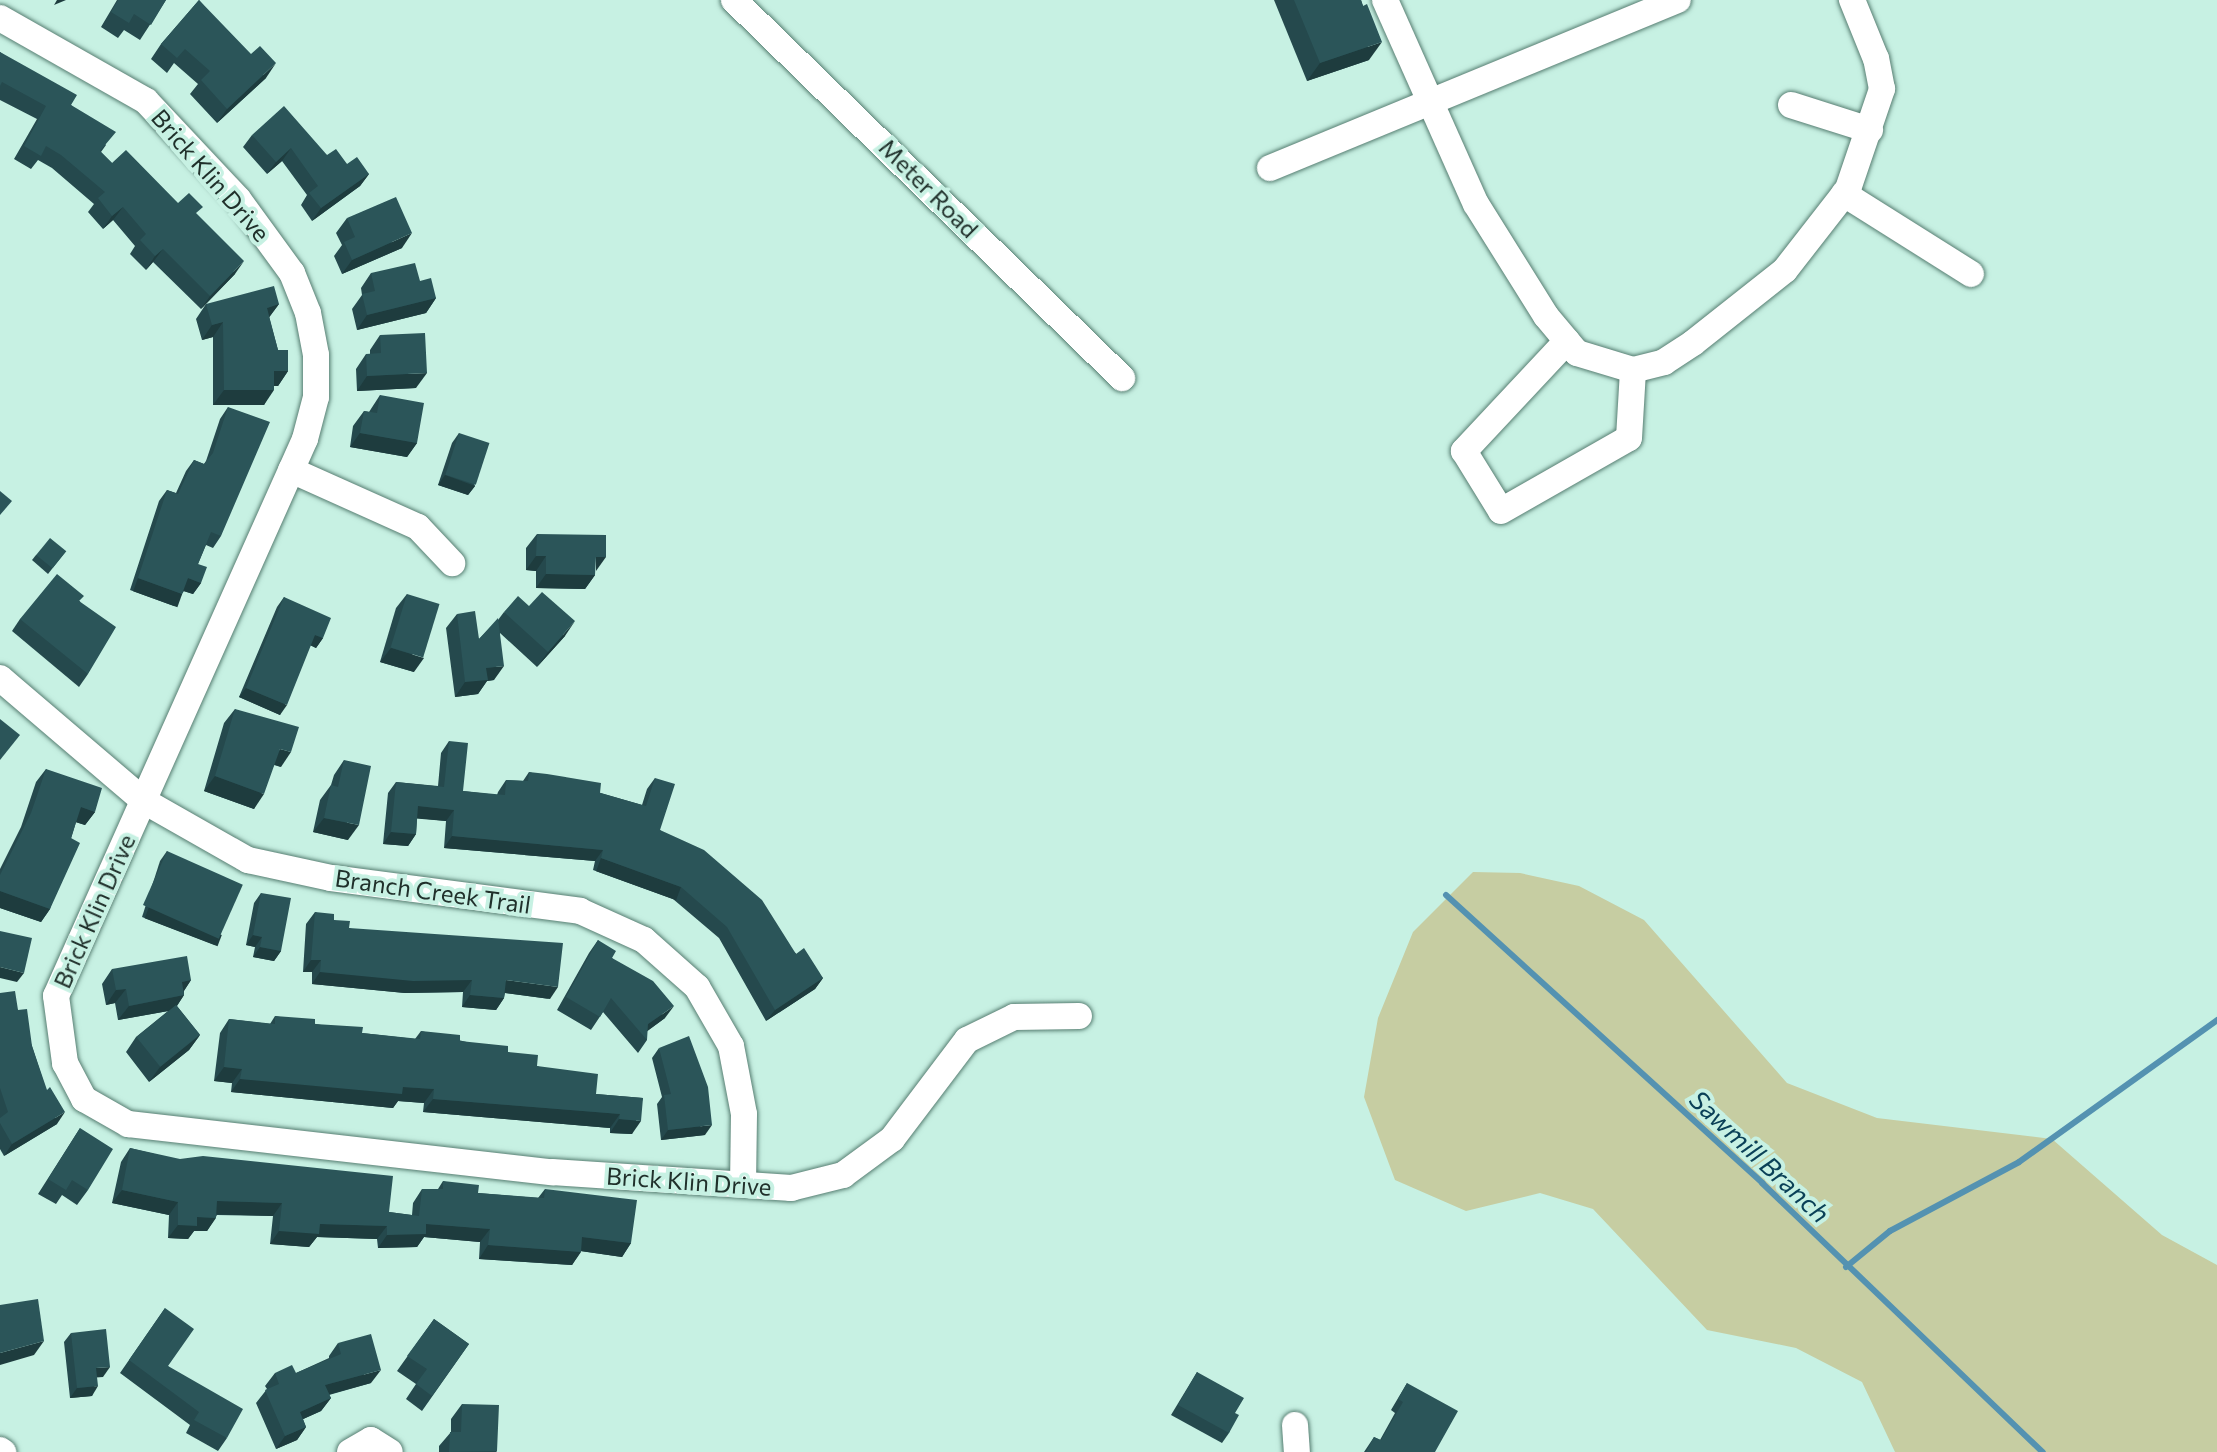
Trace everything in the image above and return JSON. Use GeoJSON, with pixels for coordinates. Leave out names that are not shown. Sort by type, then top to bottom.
{"type":"FeatureCollection","features":[{"type":"Feature","properties":{"kind":"street","name":"Meter Road"},"geometry":{"type":"LineString","coordinates":[[734,0],[1122,378]]}},
{"type":"Feature","properties":{"kind":"street"},"geometry":{"type":"LineString","coordinates":[[1385,0],[1476,204],[1567,341],[1577,353],[1633,370],[1664,362],[1684,349],[1785,270],[1844,194],[1870,130],[1882,89],[1876,59],[1852,0]]}},
{"type":"Feature","properties":{"kind":"street"},"geometry":{"type":"LineString","coordinates":[[1270,168],[1678,0]]}},
{"type":"Feature","properties":{"kind":"street","name":"Brick Klin Drive"},"geometry":{"type":"LineString","coordinates":[[0,18],[146,101],[238,199],[292,273],[308,313],[316,355],[316,397],[291,470],[144,801],[92,905],[56,996],[65,1063],[84,1099],[128,1124],[552,1172],[791,1188],[843,1175],[892,1139],[967,1040],[1014,1017],[1079,1016]]}},
{"type":"Feature","properties":{"kind":"street"},"geometry":{"type":"LineString","coordinates":[[1791,105],[1870,130]]}},
{"type":"Feature","properties":{"kind":"street"},"geometry":{"type":"LineString","coordinates":[[1844,194],[1971,274]]}},
{"type":"Feature","properties":{"kind":"street"},"geometry":{"type":"LineString","coordinates":[[1567,341],[1464,451],[1501,511],[1629,438],[1633,370]]}},
{"type":"Feature","properties":{"kind":"street"},"geometry":{"type":"LineString","coordinates":[[291,470],[418,527],[452,563]]}},
{"type":"Feature","properties":{"kind":"street","name":"Branch Creek Trail"},"geometry":{"type":"LineString","coordinates":[[0,678],[144,801],[248,860],[331,878],[580,911],[644,940],[697,987],[731,1046],[744,1114],[743,1184]]}},
{"type":"Feature","properties":{"kind":"street"},"geometry":{"type":"LineString","coordinates":[[1295,1425],[1297,1452]]}},
{"type":"Feature","properties":{"kind":"street"},"geometry":{"type":"LineString","coordinates":[[350,1452],[371,1440],[390,1452]]}},
{"type":"Feature","properties":{"kind":"green space"},"geometry":{"type":"Polygon","coordinates":[[[1473,872],[1520,873],[1579,886],[1644,920],[1787,1083],[1877,1118],[2052,1139],[2162,1235],[2217,1265],[2217,1452],[1895,1452],[1862,1382],[1796,1348],[1707,1330],[1593,1209],[1540,1193],[1466,1211],[1395,1180],[1364,1097],[1378,1018],[1413,932],[1473,872]]]}},
{"type":"Feature","properties":{"kind":"building"},"geometry":{"type":"Polygon","coordinates":[[[118,0],[166,0],[151,25],[134,14],[129,23],[111,12],[118,0]]]}},
{"type":"Feature","properties":{"kind":"building"},"geometry":{"type":"Polygon","coordinates":[[[199,0],[251,54],[260,46],[276,63],[227,109],[201,80],[210,71],[185,49],[177,58],[161,44],[199,0]]]}},
{"type":"Feature","properties":{"kind":"building"},"geometry":{"type":"Polygon","coordinates":[[[1294,0],[1361,0],[1363,6],[1367,4],[1382,42],[1320,63],[1294,0]]]}},
{"type":"Feature","properties":{"kind":"building"},"geometry":{"type":"Polygon","coordinates":[[[0,52],[77,95],[71,105],[116,132],[100,151],[112,163],[126,150],[178,203],[189,193],[203,207],[196,213],[244,261],[210,296],[163,249],[155,256],[140,240],[146,234],[123,207],[112,216],[98,198],[105,192],[61,155],[46,146],[41,156],[24,146],[46,106],[2,82],[0,86],[0,52]]]}},
{"type":"Feature","properties":{"kind":"building"},"geometry":{"type":"Polygon","coordinates":[[[284,106],[327,155],[336,149],[347,164],[357,157],[369,174],[321,208],[309,193],[318,186],[291,148],[276,162],[252,135],[284,106]]]}},
{"type":"Feature","properties":{"kind":"building"},"geometry":{"type":"Polygon","coordinates":[[[396,197],[412,233],[352,260],[344,242],[355,237],[347,218],[396,197]]]}},
{"type":"Feature","properties":{"kind":"building"},"geometry":{"type":"Polygon","coordinates":[[[415,263],[420,281],[431,278],[436,298],[367,315],[362,294],[375,291],[371,273],[415,263]]]}},
{"type":"Feature","properties":{"kind":"building"},"geometry":{"type":"Polygon","coordinates":[[[274,286],[279,304],[267,308],[278,350],[288,350],[288,371],[274,371],[274,390],[224,390],[223,322],[212,325],[206,304],[274,286]]]}},
{"type":"Feature","properties":{"kind":"building"},"geometry":{"type":"Polygon","coordinates":[[[425,333],[427,373],[367,376],[366,354],[381,353],[380,335],[425,333]]]}},
{"type":"Feature","properties":{"kind":"building"},"geometry":{"type":"Polygon","coordinates":[[[380,395],[424,403],[417,443],[360,433],[364,411],[377,413],[380,395]]]}},
{"type":"Feature","properties":{"kind":"building"},"geometry":{"type":"Polygon","coordinates":[[[228,407],[270,422],[221,536],[211,532],[198,564],[207,567],[201,583],[188,578],[182,594],[138,578],[167,490],[178,494],[194,460],[204,464],[213,453],[228,407]]]}},
{"type":"Feature","properties":{"kind":"building"},"geometry":{"type":"Polygon","coordinates":[[[459,433],[489,443],[476,485],[445,475],[459,433]]]}},
{"type":"Feature","properties":{"kind":"building"},"geometry":{"type":"Polygon","coordinates":[[[0,491],[12,501],[0,515],[0,491]]]}},
{"type":"Feature","properties":{"kind":"building"},"geometry":{"type":"Polygon","coordinates":[[[537,534],[606,535],[606,557],[596,557],[595,575],[546,574],[546,556],[536,556],[537,534]]]}},
{"type":"Feature","properties":{"kind":"building"},"geometry":{"type":"Polygon","coordinates":[[[50,538],[66,551],[52,568],[36,555],[50,538]]]}},
{"type":"Feature","properties":{"kind":"building"},"geometry":{"type":"Polygon","coordinates":[[[57,574],[84,596],[79,601],[116,627],[88,674],[20,619],[57,574]]]}},
{"type":"Feature","properties":{"kind":"building"},"geometry":{"type":"Polygon","coordinates":[[[542,592],[575,621],[548,652],[504,612],[518,596],[529,606],[542,592]]]}},
{"type":"Feature","properties":{"kind":"building"},"geometry":{"type":"Polygon","coordinates":[[[407,594],[440,604],[423,657],[391,648],[407,594]]]}},
{"type":"Feature","properties":{"kind":"building"},"geometry":{"type":"Polygon","coordinates":[[[284,597],[331,618],[323,638],[315,635],[287,705],[246,688],[284,597]]]}},
{"type":"Feature","properties":{"kind":"building"},"geometry":{"type":"Polygon","coordinates":[[[475,611],[479,639],[498,618],[504,666],[486,668],[488,680],[465,682],[457,614],[475,611]]]}},
{"type":"Feature","properties":{"kind":"building"},"geometry":{"type":"Polygon","coordinates":[[[235,709],[299,727],[291,752],[280,749],[264,794],[215,776],[235,709]]]}},
{"type":"Feature","properties":{"kind":"building"},"geometry":{"type":"Polygon","coordinates":[[[0,719],[20,735],[0,760],[0,719]]]}},
{"type":"Feature","properties":{"kind":"building"},"geometry":{"type":"Polygon","coordinates":[[[449,741],[468,743],[463,791],[505,795],[506,780],[528,781],[529,772],[601,783],[600,793],[646,806],[655,778],[675,784],[660,830],[704,850],[762,900],[796,954],[804,948],[823,978],[775,1010],[727,927],[681,887],[601,858],[603,850],[452,836],[454,810],[418,806],[416,834],[391,832],[396,782],[444,787],[449,741]]]}},
{"type":"Feature","properties":{"kind":"building"},"geometry":{"type":"Polygon","coordinates":[[[344,760],[371,766],[359,825],[324,818],[331,785],[338,787],[344,760]]]}},
{"type":"Feature","properties":{"kind":"building"},"geometry":{"type":"Polygon","coordinates":[[[46,769],[102,788],[95,812],[81,807],[71,838],[80,843],[50,909],[0,891],[0,875],[31,813],[46,769]]]}},
{"type":"Feature","properties":{"kind":"building"},"geometry":{"type":"Polygon","coordinates":[[[167,851],[243,885],[219,939],[143,905],[167,851]]]}},
{"type":"Feature","properties":{"kind":"building"},"geometry":{"type":"Polygon","coordinates":[[[261,893],[291,898],[281,951],[260,947],[262,937],[253,935],[261,893]]]}},
{"type":"Feature","properties":{"kind":"building"},"geometry":{"type":"Polygon","coordinates":[[[315,912],[334,914],[334,920],[350,921],[349,928],[563,943],[558,987],[506,980],[504,998],[470,995],[472,980],[413,981],[320,972],[321,960],[311,960],[315,912]]]}},
{"type":"Feature","properties":{"kind":"building"},"geometry":{"type":"Polygon","coordinates":[[[0,931],[32,938],[24,973],[0,967],[0,931]]]}},
{"type":"Feature","properties":{"kind":"building"},"geometry":{"type":"Polygon","coordinates":[[[598,940],[616,951],[612,958],[653,981],[674,1006],[648,1024],[647,1040],[611,998],[600,1017],[566,997],[598,940]]]}},
{"type":"Feature","properties":{"kind":"building"},"geometry":{"type":"Polygon","coordinates":[[[187,956],[191,980],[182,982],[184,995],[129,1006],[126,989],[116,990],[112,969],[187,956]]]}},
{"type":"Feature","properties":{"kind":"building"},"geometry":{"type":"Polygon","coordinates":[[[15,991],[18,1010],[27,1009],[32,1046],[47,1090],[50,1087],[65,1112],[12,1144],[0,1123],[0,1118],[8,1112],[0,1088],[0,993],[15,991]]]}},
{"type":"Feature","properties":{"kind":"building"},"geometry":{"type":"Polygon","coordinates":[[[176,1005],[200,1035],[160,1067],[136,1037],[176,1005]]]}},
{"type":"Feature","properties":{"kind":"building"},"geometry":{"type":"Polygon","coordinates":[[[275,1016],[315,1019],[315,1024],[363,1027],[362,1033],[420,1039],[421,1031],[460,1035],[460,1041],[508,1046],[508,1052],[538,1055],[537,1066],[598,1074],[596,1094],[643,1098],[641,1121],[619,1119],[620,1114],[433,1099],[434,1089],[403,1087],[402,1094],[240,1079],[242,1069],[224,1067],[229,1019],[275,1024],[275,1016]]]}},
{"type":"Feature","properties":{"kind":"building"},"geometry":{"type":"Polygon","coordinates":[[[689,1036],[708,1087],[712,1125],[668,1130],[664,1095],[671,1094],[659,1048],[689,1036]]]}},
{"type":"Feature","properties":{"kind":"building"},"geometry":{"type":"Polygon","coordinates":[[[80,1128],[113,1149],[88,1190],[72,1180],[66,1190],[48,1179],[80,1128]]]}},
{"type":"Feature","properties":{"kind":"building"},"geometry":{"type":"Polygon","coordinates":[[[130,1148],[180,1159],[203,1156],[393,1176],[389,1212],[419,1216],[422,1189],[443,1189],[443,1181],[479,1185],[478,1193],[544,1198],[545,1189],[637,1200],[631,1243],[582,1237],[581,1252],[488,1245],[490,1229],[426,1224],[426,1234],[387,1235],[387,1226],[320,1224],[319,1234],[279,1231],[282,1203],[217,1201],[216,1218],[197,1217],[197,1226],[178,1225],[178,1202],[122,1190],[130,1148]]]}},
{"type":"Feature","properties":{"kind":"building"},"geometry":{"type":"Polygon","coordinates":[[[38,1299],[44,1341],[0,1353],[0,1305],[38,1299]]]}},
{"type":"Feature","properties":{"kind":"building"},"geometry":{"type":"Polygon","coordinates":[[[165,1308],[194,1329],[168,1366],[243,1409],[227,1438],[194,1420],[199,1412],[129,1360],[165,1308]]]}},
{"type":"Feature","properties":{"kind":"building"},"geometry":{"type":"Polygon","coordinates":[[[434,1319],[469,1344],[432,1396],[416,1384],[427,1369],[407,1356],[434,1319]]]}},
{"type":"Feature","properties":{"kind":"building"},"geometry":{"type":"Polygon","coordinates":[[[106,1329],[110,1367],[96,1368],[98,1386],[77,1388],[71,1333],[106,1329]]]}},
{"type":"Feature","properties":{"kind":"building"},"geometry":{"type":"Polygon","coordinates":[[[371,1334],[381,1370],[325,1385],[331,1398],[300,1412],[306,1427],[285,1436],[265,1390],[279,1384],[275,1373],[292,1365],[296,1373],[341,1354],[338,1343],[371,1334]]]}},
{"type":"Feature","properties":{"kind":"building"},"geometry":{"type":"Polygon","coordinates":[[[1197,1372],[1244,1398],[1229,1433],[1178,1405],[1197,1372]]]}},
{"type":"Feature","properties":{"kind":"building"},"geometry":{"type":"Polygon","coordinates":[[[1407,1383],[1458,1411],[1435,1452],[1366,1452],[1374,1437],[1381,1440],[1403,1402],[1398,1399],[1407,1383]]]}},
{"type":"Feature","properties":{"kind":"building"},"geometry":{"type":"Polygon","coordinates":[[[462,1404],[499,1405],[497,1451],[449,1452],[450,1432],[461,1432],[462,1404]]]}},
{"type":"Feature","properties":{"kind":"waterway","name":"Sawmill Branch"},"geometry":{"type":"LineString","coordinates":[[1446,895],[1762,1183],[2043,1452]]}},
{"type":"Feature","properties":{"kind":"waterway"},"geometry":{"type":"LineString","coordinates":[[1846,1267],[1890,1231],[2019,1162],[2217,1020]]}}]}
